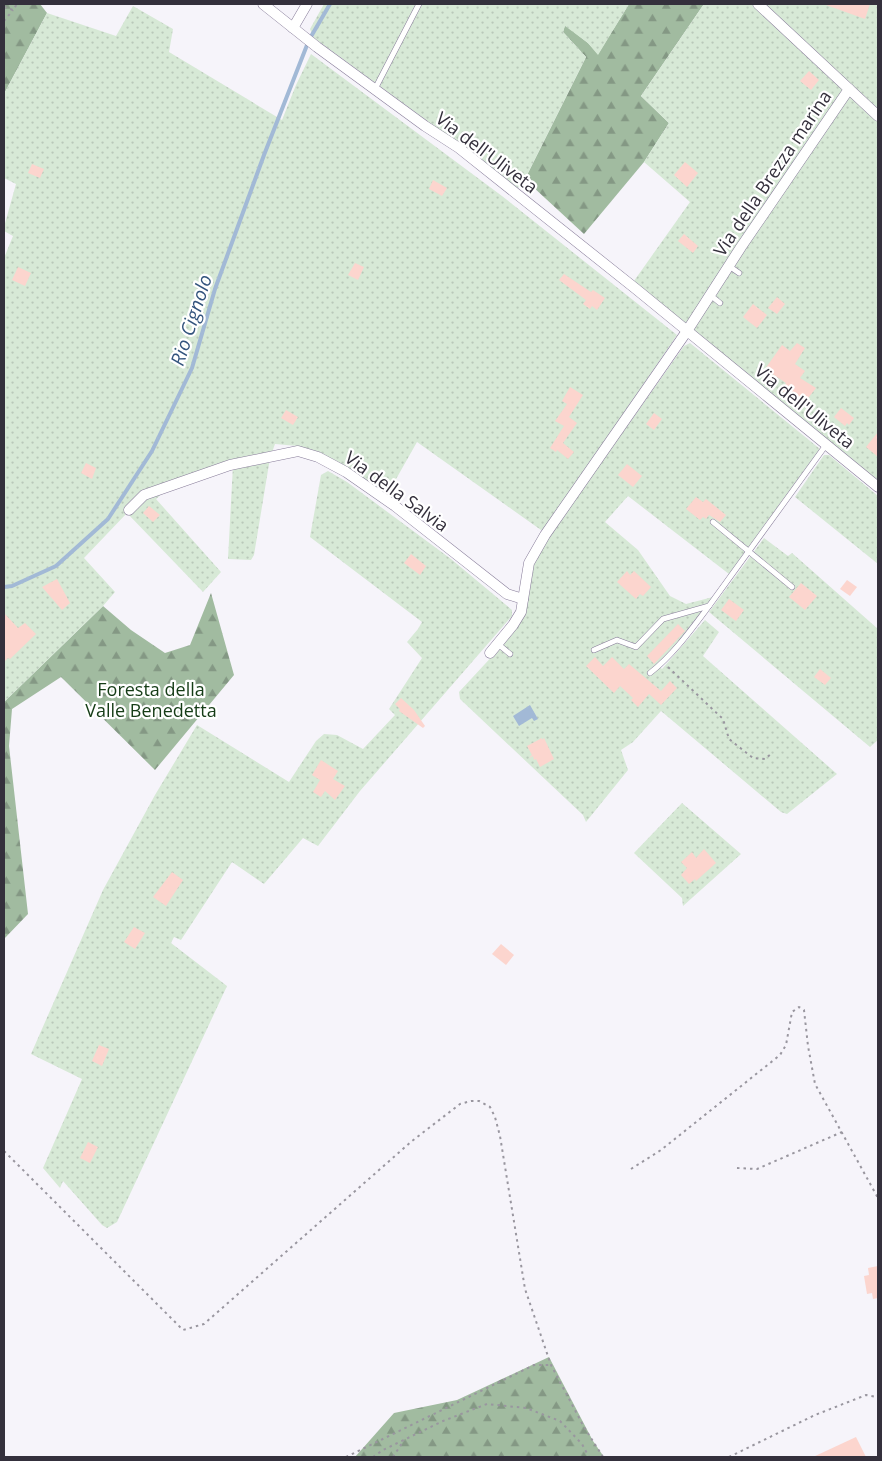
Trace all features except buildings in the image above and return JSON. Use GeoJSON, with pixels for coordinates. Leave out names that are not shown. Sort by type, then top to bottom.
{"type":"FeatureCollection","features":[{"type":"Feature","properties":{"kind":"street","name":"Via dell'Uliveta"},"geometry":{"type":"LineString","coordinates":[[263,4],[317,47],[425,126],[459,148],[878,487]]}},
{"type":"Feature","properties":{"kind":"street"},"geometry":{"type":"LineString","coordinates":[[293,28],[307,4]]}},
{"type":"Feature","properties":{"kind":"street","name":"Via della Brezza marina"},"geometry":{"type":"LineString","coordinates":[[687,331],[762,212],[793,178],[805,156],[826,129],[849,88],[805,51],[758,4]]}},
{"type":"Feature","properties":{"kind":"street"},"geometry":{"type":"LineString","coordinates":[[849,88],[865,97],[878,116]]}},
{"type":"Feature","properties":{"kind":"street"},"geometry":{"type":"LineString","coordinates":[[490,653],[521,612],[529,563],[545,536],[687,331]]}},
{"type":"Feature","properties":{"kind":"street","name":"Via della Salvia"},"geometry":{"type":"LineString","coordinates":[[129,510],[144,495],[230,465],[298,451],[318,457],[346,472],[395,506],[507,594],[523,599]]}},
{"type":"Feature","properties":{"kind":"lane"},"geometry":{"type":"LineString","coordinates":[[375,89],[419,4]]}},
{"type":"Feature","properties":{"kind":"lane"},"geometry":{"type":"LineString","coordinates":[[725,269],[739,273]]}},
{"type":"Feature","properties":{"kind":"lane"},"geometry":{"type":"LineString","coordinates":[[710,295],[720,303]]}},
{"type":"Feature","properties":{"kind":"lane"},"geometry":{"type":"LineString","coordinates":[[650,674],[684,639],[826,445]]}},
{"type":"Feature","properties":{"kind":"lane"},"geometry":{"type":"LineString","coordinates":[[713,522],[792,587]]}},
{"type":"Feature","properties":{"kind":"lane"},"geometry":{"type":"LineString","coordinates":[[594,650],[617,640],[636,647],[664,619],[709,606]]}},
{"type":"Feature","properties":{"kind":"lane"},"geometry":{"type":"LineString","coordinates":[[498,644],[510,654]]}},
{"type":"Feature","properties":{"kind":"path"},"geometry":{"type":"LineString","coordinates":[[4,21],[17,4]]}},
{"type":"Feature","properties":{"kind":"path"},"geometry":{"type":"LineString","coordinates":[[4,7],[13,10]]}},
{"type":"Feature","properties":{"kind":"path"},"geometry":{"type":"LineString","coordinates":[[663,662],[723,718],[730,739],[753,758],[765,759],[772,754]]}},
{"type":"Feature","properties":{"kind":"path"},"geometry":{"type":"LineString","coordinates":[[631,1170],[660,1150],[780,1055],[786,1045],[792,1012],[799,1007],[804,1010],[815,1084],[878,1198]]}},
{"type":"Feature","properties":{"kind":"path"},"geometry":{"type":"LineString","coordinates":[[4,1151],[183,1330],[204,1324],[412,1141],[460,1104],[479,1101],[490,1107],[500,1136],[524,1289],[551,1365],[584,1427],[603,1457]]}},
{"type":"Feature","properties":{"kind":"path"},"geometry":{"type":"LineString","coordinates":[[737,1168],[757,1169],[842,1132]]}},
{"type":"Feature","properties":{"kind":"path"},"geometry":{"type":"LineString","coordinates":[[346,1457],[534,1365],[551,1365]]}},
{"type":"Feature","properties":{"kind":"path"},"geometry":{"type":"LineString","coordinates":[[729,1457],[832,1408],[866,1395],[876,1396]]}},
{"type":"Feature","properties":{"kind":"path"},"geometry":{"type":"LineString","coordinates":[[373,1457],[383,1450],[443,1421],[487,1404],[526,1408],[560,1421],[582,1444],[589,1457]]}},
{"type":"Feature","properties":{"kind":"path"},"geometry":{"type":"LineString","coordinates":[[393,1457],[405,1440]]}},
{"type":"Feature","properties":{"kind":"green space"},"geometry":{"type":"Polygon","coordinates":[[[4,4],[40,4],[47,13],[4,94],[4,4]]]}},
{"type":"Feature","properties":{"kind":"green space"},"geometry":{"type":"Polygon","coordinates":[[[324,4],[629,4],[598,55],[588,43],[565,26],[563,32],[586,57],[527,175],[518,188],[314,38],[310,29],[324,4]]]}},
{"type":"Feature","properties":{"kind":"green space"},"geometry":{"type":"Polygon","coordinates":[[[629,4],[704,4],[641,96],[669,123],[644,162],[584,234],[532,186],[527,175],[586,57],[563,32],[565,25],[588,43],[598,54],[629,4]]]}},
{"type":"Feature","properties":{"kind":"green space"},"geometry":{"type":"Polygon","coordinates":[[[704,4],[878,4],[878,487],[629,288],[690,202],[644,162],[669,123],[641,96],[704,4]]]}},
{"type":"Feature","properties":{"kind":"green space"},"geometry":{"type":"Polygon","coordinates":[[[133,6],[173,29],[169,52],[282,120],[311,54],[502,196],[677,335],[545,529],[541,530],[417,442],[387,495],[334,462],[298,446],[275,444],[270,458],[254,555],[251,560],[228,559],[233,465],[164,492],[156,499],[221,572],[203,592],[127,513],[84,558],[115,592],[4,702],[4,258],[13,236],[4,231],[4,227],[16,184],[4,178],[4,94],[47,13],[116,36],[133,6]]]}},
{"type":"Feature","properties":{"kind":"green space"},"geometry":{"type":"Polygon","coordinates":[[[690,343],[820,449],[729,574],[628,496],[605,522],[638,550],[670,596],[686,604],[713,597],[659,666],[662,669],[705,620],[719,632],[703,656],[837,774],[787,814],[781,812],[661,711],[633,742],[621,750],[628,770],[586,822],[583,815],[460,699],[459,692],[511,636],[521,621],[531,565],[540,549],[684,346],[690,343]]]}},
{"type":"Feature","properties":{"kind":"green space"},"geometry":{"type":"Polygon","coordinates":[[[824,455],[829,455],[878,496],[878,564],[795,497],[824,455]]]}},
{"type":"Feature","properties":{"kind":"green space"},"geometry":{"type":"Polygon","coordinates":[[[328,471],[347,482],[451,559],[512,610],[512,616],[360,791],[318,846],[303,838],[264,884],[232,862],[181,940],[174,937],[171,943],[227,986],[117,1222],[107,1228],[102,1225],[63,1181],[60,1188],[43,1168],[82,1079],[31,1054],[103,890],[155,795],[197,725],[289,782],[316,741],[324,734],[337,735],[363,749],[395,715],[389,709],[422,658],[407,642],[422,622],[310,537],[321,475],[328,471]]]}},
{"type":"Feature","properties":{"kind":"green space"},"geometry":{"type":"Polygon","coordinates":[[[764,538],[788,556],[792,553],[878,629],[878,740],[870,747],[709,612],[764,538]]]}},
{"type":"Feature","properties":{"kind":"green space","name":"Foresta della Valle Benedetta"},"geometry":{"type":"Polygon","coordinates":[[[211,593],[234,675],[155,770],[61,677],[12,709],[9,746],[28,914],[4,939],[4,702],[103,606],[131,630],[165,653],[190,645],[211,593]]]}},
{"type":"Feature","properties":{"kind":"green space"},"geometry":{"type":"Polygon","coordinates":[[[682,803],[741,854],[683,906],[682,898],[634,853],[682,803]]]}},
{"type":"Feature","properties":{"kind":"green space"},"geometry":{"type":"Polygon","coordinates":[[[549,1357],[593,1441],[604,1457],[355,1457],[394,1413],[457,1400],[549,1357]]]}},
{"type":"Feature","properties":{"kind":"water"},"geometry":{"type":"Polygon","coordinates":[[[530,705],[538,719],[534,721],[532,718],[519,726],[513,716],[530,705]]]}},
{"type":"Feature","properties":{"kind":"waterway","name":"Rio Cignolo"},"geometry":{"type":"LineString","coordinates":[[4,587],[12,586],[56,566],[108,519],[152,451],[192,368],[215,289],[264,155],[309,40],[330,4]]}}]}
